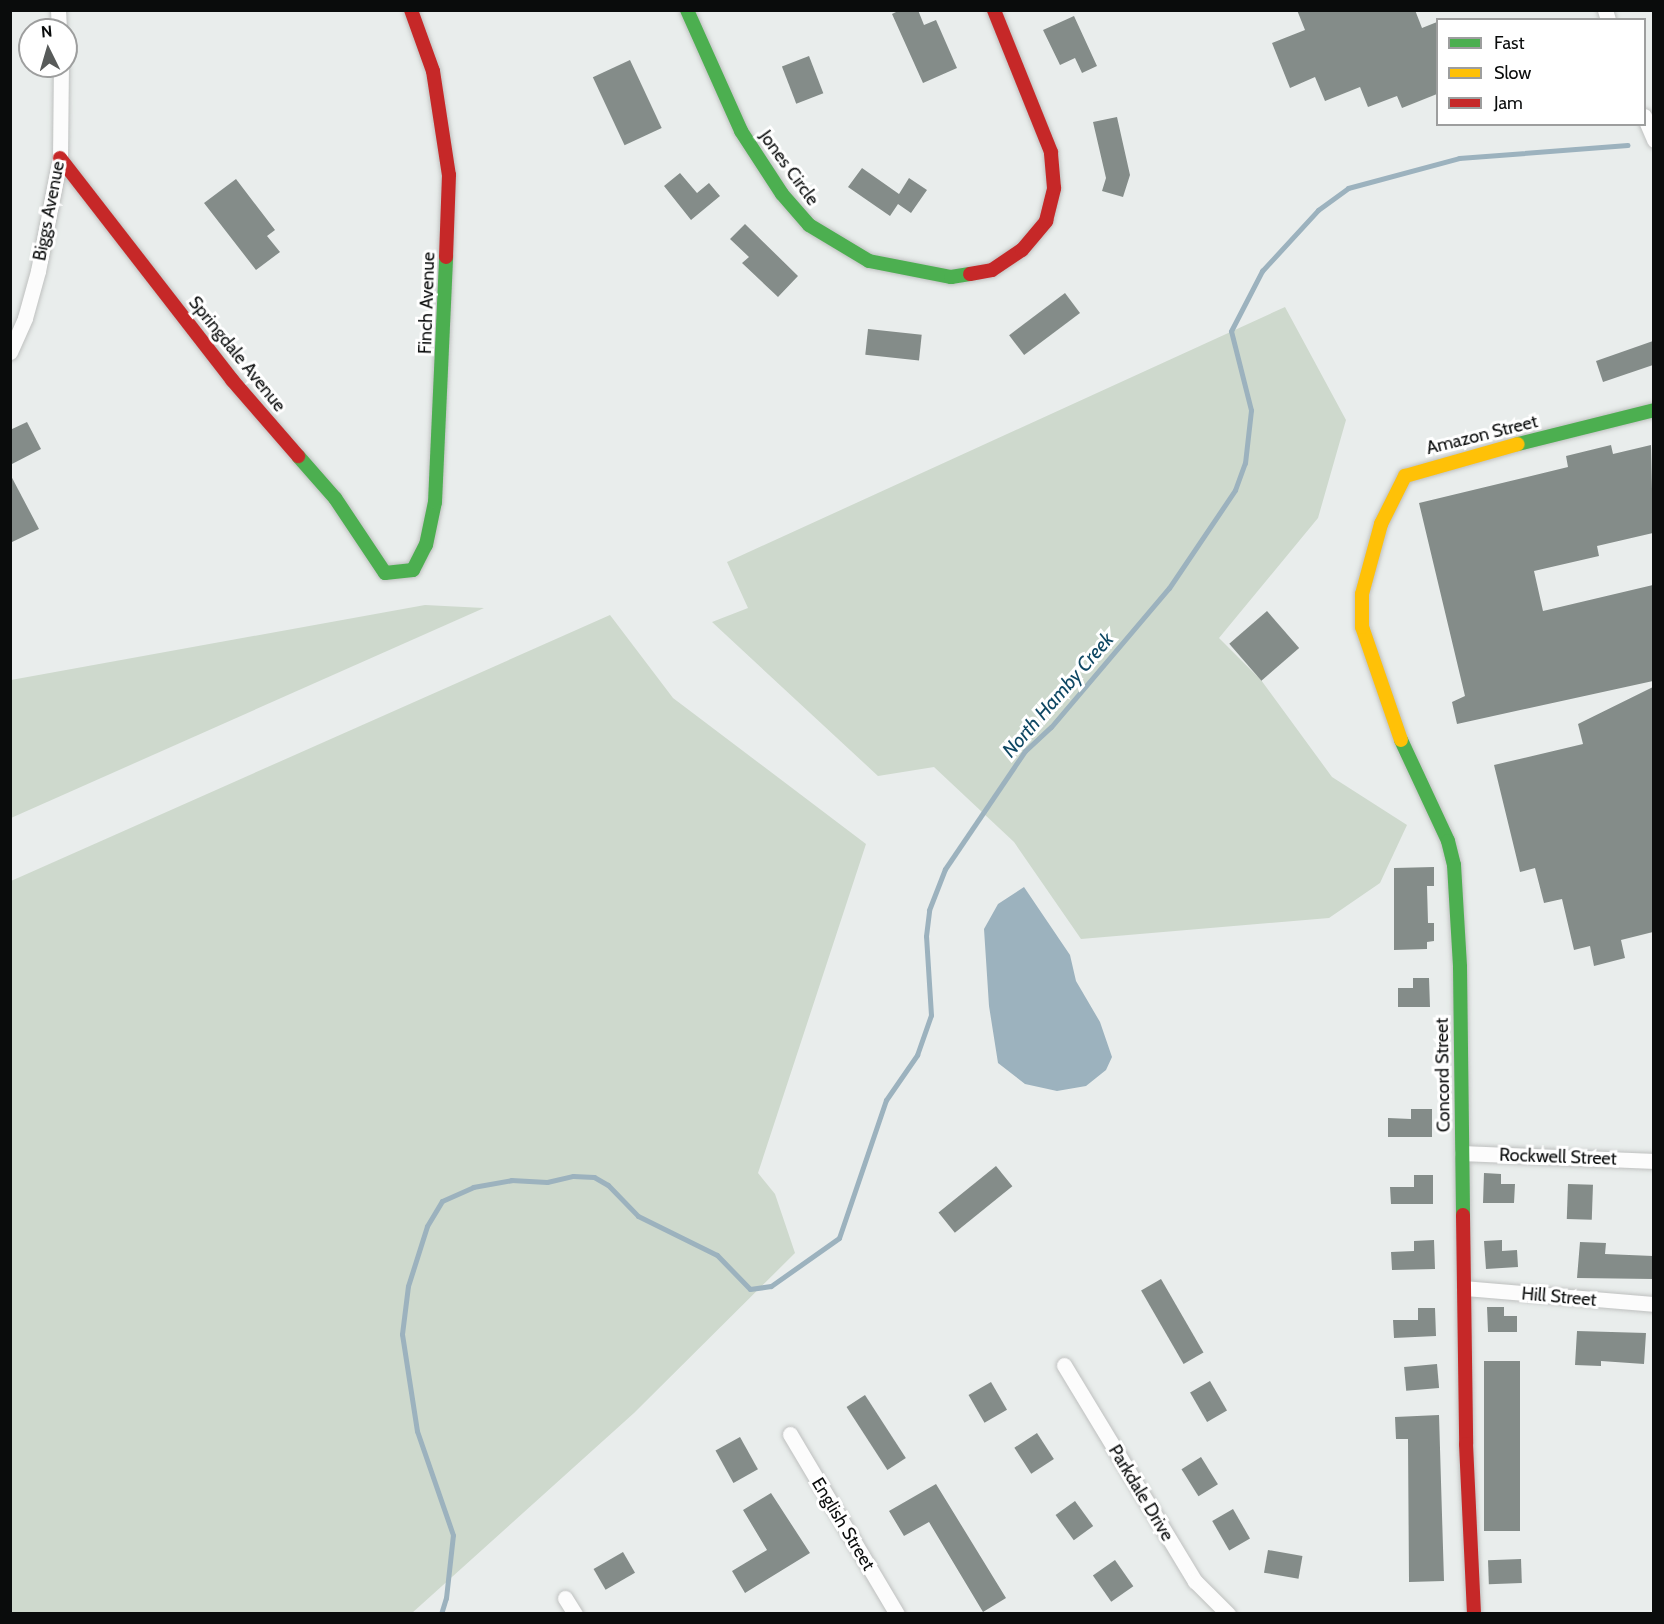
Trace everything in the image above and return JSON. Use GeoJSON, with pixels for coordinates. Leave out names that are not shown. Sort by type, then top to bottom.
{"type":"FeatureCollection","features":[{"type":"Feature","properties":{"kind":"street","name":"Finch Avenue"},"geometry":{"type":"LineString","coordinates":[[386,573],[413,570],[426,545],[435,502],[441,402],[449,175],[433,71],[411,10]]}},
{"type":"Feature","properties":{"kind":"street","name":"Jones Circle"},"geometry":{"type":"LineString","coordinates":[[687,10],[741,131],[782,194],[809,225],[869,261],[951,277],[992,270],[1022,250],[1047,222],[1054,188],[1051,152],[994,10]]}},
{"type":"Feature","properties":{"kind":"street","name":"Biggs Avenue"},"geometry":{"type":"LineString","coordinates":[[10,352],[25,318],[38,271],[60,158],[61,78]]}},
{"type":"Feature","properties":{"kind":"street"},"geometry":{"type":"LineString","coordinates":[[1646,121],[1653,140]]}},
{"type":"Feature","properties":{"kind":"street","name":"Springdale Avenue"},"geometry":{"type":"LineString","coordinates":[[60,158],[232,380],[340,505],[386,573]]}},
{"type":"Feature","properties":{"kind":"street","name":"Amazon Street"},"geometry":{"type":"LineString","coordinates":[[1373,556],[1389,505],[1405,476],[1419,469],[1653,410]]}},
{"type":"Feature","properties":{"kind":"street","name":"Concord Street"},"geometry":{"type":"LineString","coordinates":[[1373,556],[1362,594],[1362,627],[1391,718],[1448,841],[1454,865],[1474,1614]]}},
{"type":"Feature","properties":{"kind":"street","name":"Rockwell Street"},"geometry":{"type":"LineString","coordinates":[[1462,1154],[1653,1161]]}},
{"type":"Feature","properties":{"kind":"street","name":"Hill Street"},"geometry":{"type":"LineString","coordinates":[[1464,1288],[1653,1304]]}},
{"type":"Feature","properties":{"kind":"street","name":"Parkdale Drive"},"geometry":{"type":"LineString","coordinates":[[1064,1365],[1195,1581],[1228,1614]]}},
{"type":"Feature","properties":{"kind":"street","name":"English Street"},"geometry":{"type":"LineString","coordinates":[[790,1434],[897,1614]]}},
{"type":"Feature","properties":{"kind":"street"},"geometry":{"type":"LineString","coordinates":[[565,1598],[575,1614]]}},
{"type":"Feature","properties":{"kind":"shaded area"},"geometry":{"type":"Polygon","coordinates":[[[1285,307],[1346,420],[1318,518],[1219,638],[1261,680],[1332,777],[1407,825],[1380,883],[1329,918],[1081,939],[1014,842],[934,767],[878,776],[712,622],[748,608],[727,562],[1285,307]]]}},
{"type":"Feature","properties":{"kind":"shaded area"},"geometry":{"type":"Polygon","coordinates":[[[425,605],[484,608],[11,818],[11,680],[425,605]]]}},
{"type":"Feature","properties":{"kind":"shaded area"},"geometry":{"type":"Polygon","coordinates":[[[610,615],[673,698],[866,844],[758,1173],[775,1194],[795,1253],[634,1413],[412,1613],[11,1613],[11,881],[610,615]]]}},
{"type":"Feature","properties":{"kind":"water"},"geometry":{"type":"Polygon","coordinates":[[[1024,887],[1070,955],[1076,981],[1100,1022],[1112,1057],[1106,1070],[1086,1086],[1057,1091],[1025,1084],[998,1063],[989,1006],[984,929],[998,904],[1024,887]]]}},
{"type":"Feature","properties":{"kind":"building"},"geometry":{"type":"Polygon","coordinates":[[[900,10],[918,10],[924,25],[936,20],[957,68],[923,83],[892,14],[900,10]]]}},
{"type":"Feature","properties":{"kind":"building"},"geometry":{"type":"Polygon","coordinates":[[[1297,10],[1415,10],[1422,28],[1436,22],[1436,94],[1402,108],[1397,96],[1368,107],[1360,87],[1325,101],[1315,77],[1290,88],[1272,43],[1305,30],[1297,10]]]}},
{"type":"Feature","properties":{"kind":"building"},"geometry":{"type":"Polygon","coordinates":[[[1074,16],[1097,66],[1082,73],[1075,58],[1060,65],[1043,30],[1074,16]]]}},
{"type":"Feature","properties":{"kind":"building"},"geometry":{"type":"Polygon","coordinates":[[[809,56],[823,93],[796,104],[782,66],[809,56]]]}},
{"type":"Feature","properties":{"kind":"building"},"geometry":{"type":"Polygon","coordinates":[[[630,60],[662,128],[625,145],[593,77],[630,60]]]}},
{"type":"Feature","properties":{"kind":"building"},"geometry":{"type":"Polygon","coordinates":[[[1117,117],[1130,175],[1123,197],[1102,191],[1106,178],[1093,122],[1117,117]]]}},
{"type":"Feature","properties":{"kind":"building"},"geometry":{"type":"Polygon","coordinates":[[[862,168],[899,194],[909,178],[927,190],[911,213],[898,204],[890,216],[848,187],[862,168]]]}},
{"type":"Feature","properties":{"kind":"building"},"geometry":{"type":"Polygon","coordinates":[[[680,173],[697,193],[709,183],[720,196],[691,220],[664,186],[680,173]]]}},
{"type":"Feature","properties":{"kind":"building"},"geometry":{"type":"Polygon","coordinates":[[[236,179],[275,230],[267,236],[280,252],[256,270],[204,203],[236,179]]]}},
{"type":"Feature","properties":{"kind":"building"},"geometry":{"type":"Polygon","coordinates":[[[745,224],[798,276],[778,297],[742,263],[749,257],[730,239],[745,224]]]}},
{"type":"Feature","properties":{"kind":"building"},"geometry":{"type":"Polygon","coordinates":[[[1065,293],[1080,313],[1024,355],[1009,335],[1065,293]]]}},
{"type":"Feature","properties":{"kind":"building"},"geometry":{"type":"Polygon","coordinates":[[[868,329],[922,335],[919,361],[865,355],[868,329]]]}},
{"type":"Feature","properties":{"kind":"building"},"geometry":{"type":"Polygon","coordinates":[[[1653,341],[1653,365],[1603,382],[1596,361],[1653,341]]]}},
{"type":"Feature","properties":{"kind":"building"},"geometry":{"type":"Polygon","coordinates":[[[27,422],[41,449],[10,465],[10,430],[27,422]]]}},
{"type":"Feature","properties":{"kind":"building"},"geometry":{"type":"Polygon","coordinates":[[[1611,445],[1613,454],[1651,445],[1653,533],[1597,546],[1599,556],[1534,571],[1543,611],[1653,585],[1653,681],[1457,724],[1452,702],[1465,696],[1419,503],[1568,467],[1566,456],[1611,445]]]}},
{"type":"Feature","properties":{"kind":"building"},"geometry":{"type":"Polygon","coordinates":[[[10,474],[39,529],[10,543],[10,474]]]}},
{"type":"Feature","properties":{"kind":"building"},"geometry":{"type":"Polygon","coordinates":[[[1267,611],[1299,648],[1261,681],[1229,644],[1267,611]]]}},
{"type":"Feature","properties":{"kind":"building"},"geometry":{"type":"Polygon","coordinates":[[[1653,687],[1653,932],[1621,940],[1625,958],[1594,966],[1590,946],[1574,950],[1562,899],[1544,903],[1535,868],[1520,872],[1494,765],[1583,744],[1578,724],[1653,687]]]}},
{"type":"Feature","properties":{"kind":"building"},"geometry":{"type":"Polygon","coordinates":[[[1434,867],[1434,886],[1427,886],[1428,923],[1434,923],[1434,941],[1427,942],[1427,949],[1394,950],[1394,868],[1434,867]]]}},
{"type":"Feature","properties":{"kind":"building"},"geometry":{"type":"Polygon","coordinates":[[[1413,978],[1429,978],[1430,1007],[1398,1007],[1398,988],[1413,988],[1413,978]]]}},
{"type":"Feature","properties":{"kind":"building"},"geometry":{"type":"Polygon","coordinates":[[[1411,1109],[1432,1109],[1432,1137],[1388,1137],[1388,1118],[1411,1119],[1411,1109]]]}},
{"type":"Feature","properties":{"kind":"building"},"geometry":{"type":"Polygon","coordinates":[[[996,1166],[1012,1186],[955,1233],[938,1213],[996,1166]]]}},
{"type":"Feature","properties":{"kind":"building"},"geometry":{"type":"Polygon","coordinates":[[[1484,1173],[1501,1174],[1501,1184],[1515,1184],[1514,1203],[1483,1203],[1484,1173]]]}},
{"type":"Feature","properties":{"kind":"building"},"geometry":{"type":"Polygon","coordinates":[[[1414,1175],[1433,1175],[1433,1204],[1391,1204],[1390,1187],[1414,1187],[1414,1175]]]}},
{"type":"Feature","properties":{"kind":"building"},"geometry":{"type":"Polygon","coordinates":[[[1568,1184],[1593,1185],[1592,1220],[1567,1219],[1568,1184]]]}},
{"type":"Feature","properties":{"kind":"building"},"geometry":{"type":"Polygon","coordinates":[[[1434,1240],[1435,1269],[1392,1270],[1391,1252],[1414,1251],[1414,1241],[1434,1240]]]}},
{"type":"Feature","properties":{"kind":"building"},"geometry":{"type":"Polygon","coordinates":[[[1502,1240],[1502,1251],[1517,1250],[1518,1267],[1486,1269],[1484,1241],[1502,1240]]]}},
{"type":"Feature","properties":{"kind":"building"},"geometry":{"type":"Polygon","coordinates":[[[1580,1242],[1606,1243],[1605,1254],[1653,1256],[1653,1279],[1577,1278],[1580,1242]]]}},
{"type":"Feature","properties":{"kind":"building"},"geometry":{"type":"Polygon","coordinates":[[[1161,1279],[1204,1353],[1184,1364],[1141,1290],[1161,1279]]]}},
{"type":"Feature","properties":{"kind":"building"},"geometry":{"type":"Polygon","coordinates":[[[1487,1307],[1504,1307],[1504,1316],[1517,1316],[1517,1332],[1488,1332],[1487,1307]]]}},
{"type":"Feature","properties":{"kind":"building"},"geometry":{"type":"Polygon","coordinates":[[[1418,1308],[1435,1308],[1436,1336],[1394,1338],[1393,1320],[1418,1320],[1418,1308]]]}},
{"type":"Feature","properties":{"kind":"building"},"geometry":{"type":"Polygon","coordinates":[[[1577,1331],[1646,1333],[1644,1364],[1601,1361],[1601,1366],[1575,1365],[1577,1331]]]}},
{"type":"Feature","properties":{"kind":"building"},"geometry":{"type":"Polygon","coordinates":[[[1484,1361],[1520,1361],[1520,1531],[1484,1531],[1484,1361]]]}},
{"type":"Feature","properties":{"kind":"building"},"geometry":{"type":"Polygon","coordinates":[[[1437,1364],[1439,1388],[1406,1391],[1404,1367],[1437,1364]]]}},
{"type":"Feature","properties":{"kind":"building"},"geometry":{"type":"Polygon","coordinates":[[[1210,1381],[1227,1410],[1207,1422],[1190,1392],[1210,1381]]]}},
{"type":"Feature","properties":{"kind":"building"},"geometry":{"type":"Polygon","coordinates":[[[991,1382],[1007,1410],[984,1423],[968,1395],[991,1382]]]}},
{"type":"Feature","properties":{"kind":"building"},"geometry":{"type":"Polygon","coordinates":[[[865,1395],[906,1458],[887,1470],[847,1407],[865,1395]]]}},
{"type":"Feature","properties":{"kind":"building"},"geometry":{"type":"Polygon","coordinates":[[[1439,1415],[1444,1581],[1409,1582],[1408,1439],[1396,1439],[1395,1417],[1439,1415]]]}},
{"type":"Feature","properties":{"kind":"building"},"geometry":{"type":"Polygon","coordinates":[[[1037,1433],[1054,1459],[1031,1474],[1014,1448],[1037,1433]]]}},
{"type":"Feature","properties":{"kind":"building"},"geometry":{"type":"Polygon","coordinates":[[[740,1437],[758,1469],[733,1483],[716,1451],[740,1437]]]}},
{"type":"Feature","properties":{"kind":"building"},"geometry":{"type":"Polygon","coordinates":[[[1201,1457],[1218,1484],[1198,1496],[1181,1469],[1201,1457]]]}},
{"type":"Feature","properties":{"kind":"building"},"geometry":{"type":"Polygon","coordinates":[[[936,1484],[1006,1598],[983,1612],[929,1522],[904,1536],[889,1511],[936,1484]]]}},
{"type":"Feature","properties":{"kind":"building"},"geometry":{"type":"Polygon","coordinates":[[[771,1493],[810,1553],[745,1593],[732,1571],[767,1550],[743,1510],[771,1493]]]}},
{"type":"Feature","properties":{"kind":"building"},"geometry":{"type":"Polygon","coordinates":[[[1075,1501],[1093,1526],[1074,1540],[1056,1515],[1075,1501]]]}},
{"type":"Feature","properties":{"kind":"building"},"geometry":{"type":"Polygon","coordinates":[[[1233,1509],[1250,1538],[1229,1550],[1212,1521],[1233,1509]]]}},
{"type":"Feature","properties":{"kind":"building"},"geometry":{"type":"Polygon","coordinates":[[[1268,1550],[1302,1556],[1298,1579],[1264,1573],[1268,1550]]]}},
{"type":"Feature","properties":{"kind":"building"},"geometry":{"type":"Polygon","coordinates":[[[623,1552],[635,1573],[606,1590],[594,1569],[623,1552]]]}},
{"type":"Feature","properties":{"kind":"building"},"geometry":{"type":"Polygon","coordinates":[[[1521,1559],[1522,1583],[1489,1584],[1488,1560],[1521,1559]]]}},
{"type":"Feature","properties":{"kind":"building"},"geometry":{"type":"Polygon","coordinates":[[[1115,1560],[1133,1586],[1111,1602],[1093,1575],[1115,1560]]]}},
{"type":"Feature","properties":{"kind":"waterway","name":"North Hamby Creek"},"geometry":{"type":"LineString","coordinates":[[441,1614],[446,1598],[453,1535],[417,1431],[402,1334],[408,1286],[427,1226],[442,1201],[473,1187],[511,1180],[547,1182],[573,1176],[594,1177],[608,1185],[638,1216],[717,1255],[750,1289],[771,1286],[839,1238],[886,1100],[917,1055],[931,1015],[926,936],[929,910],[945,869],[1025,751],[1051,727],[1169,588],[1235,490],[1245,463],[1251,410],[1231,331],[1262,271],[1318,210],[1348,188],[1459,158],[1628,145]]}},
{"type":"Feature","properties":{"kind":"traffic: fast"},"geometry":{"type":"LineString","coordinates":[[687,10],[741,131],[782,194],[809,225],[869,261],[951,277],[970,274]]}},
{"type":"Feature","properties":{"kind":"traffic: fast"},"geometry":{"type":"LineString","coordinates":[[298,456],[335,498],[385,573],[413,570],[426,545],[435,502],[446,257]]}},
{"type":"Feature","properties":{"kind":"traffic: fast"},"geometry":{"type":"LineString","coordinates":[[1518,444],[1654,410]]}},
{"type":"Feature","properties":{"kind":"traffic: fast"},"geometry":{"type":"LineString","coordinates":[[1401,740],[1448,841],[1454,865],[1460,967],[1463,1215]]}},
{"type":"Feature","properties":{"kind":"traffic: slow"},"geometry":{"type":"LineString","coordinates":[[1401,740],[1362,627],[1362,594],[1381,524],[1405,476],[1518,444]]}},
{"type":"Feature","properties":{"kind":"traffic: jam"},"geometry":{"type":"LineString","coordinates":[[411,10],[433,71],[449,175],[446,257]]}},
{"type":"Feature","properties":{"kind":"traffic: jam"},"geometry":{"type":"LineString","coordinates":[[970,274],[992,270],[1022,250],[1046,221],[1054,188],[1051,152],[994,10]]}},
{"type":"Feature","properties":{"kind":"traffic: jam"},"geometry":{"type":"LineString","coordinates":[[60,158],[232,380],[298,456]]}},
{"type":"Feature","properties":{"kind":"traffic: jam"},"geometry":{"type":"LineString","coordinates":[[1463,1215],[1466,1444],[1474,1614]]}}]}
